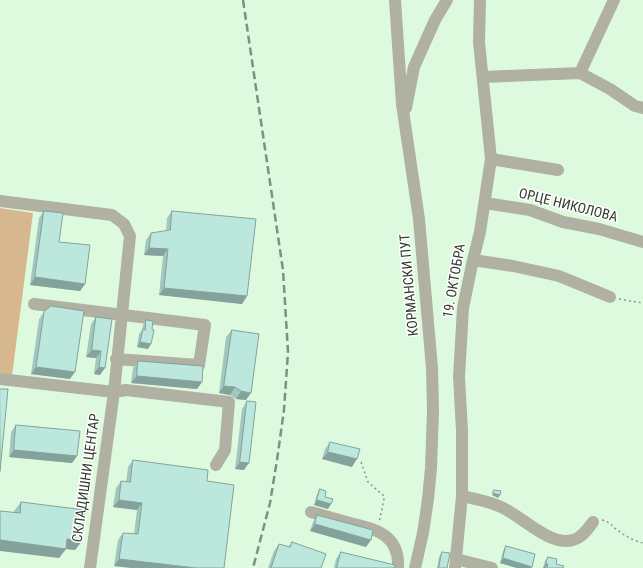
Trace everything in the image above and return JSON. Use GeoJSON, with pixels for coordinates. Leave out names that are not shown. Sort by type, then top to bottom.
{"type":"FeatureCollection","features":[{"type":"Feature","properties":{"kind":"street","name":"КОРМАНСКИ ПУТ"},"geometry":{"type":"LineString","coordinates":[[395,0],[402,104],[418,219],[432,368],[433,410],[431,468],[427,506],[415,568]]}},
{"type":"Feature","properties":{"kind":"street"},"geometry":{"type":"LineString","coordinates":[[404,119],[414,66],[435,20],[447,0]]}},
{"type":"Feature","properties":{"kind":"street","name":"19. ОКТОБРА"},"geometry":{"type":"LineString","coordinates":[[456,563],[462,496],[462,431],[459,377],[463,308],[480,232],[491,160],[479,42],[480,0]]}},
{"type":"Feature","properties":{"kind":"street"},"geometry":{"type":"LineString","coordinates":[[580,73],[594,40],[614,0]]}},
{"type":"Feature","properties":{"kind":"street"},"geometry":{"type":"LineString","coordinates":[[483,77],[580,73],[610,89],[635,106],[643,108]]}},
{"type":"Feature","properties":{"kind":"street"},"geometry":{"type":"LineString","coordinates":[[491,160],[558,170]]}},
{"type":"Feature","properties":{"kind":"street","name":"СКЛАДИШНИ ЦЕНТАР"},"geometry":{"type":"LineString","coordinates":[[0,201],[112,215],[124,224],[130,236],[116,359],[114,392],[90,568]]}},
{"type":"Feature","properties":{"kind":"street","name":"ОРЦЕ НИКОЛОВА"},"geometry":{"type":"LineString","coordinates":[[485,203],[530,210],[562,222],[599,229],[643,242]]}},
{"type":"Feature","properties":{"kind":"street"},"geometry":{"type":"LineString","coordinates":[[473,260],[513,266],[559,276],[610,297]]}},
{"type":"Feature","properties":{"kind":"street"},"geometry":{"type":"LineString","coordinates":[[34,304],[205,324],[199,365],[116,359]]}},
{"type":"Feature","properties":{"kind":"street"},"geometry":{"type":"LineString","coordinates":[[0,379],[114,392],[126,390],[229,402],[225,450],[216,465]]}},
{"type":"Feature","properties":{"kind":"street"},"geometry":{"type":"LineString","coordinates":[[462,496],[502,507],[545,534],[561,541],[572,541],[580,537],[594,522]]}},
{"type":"Feature","properties":{"kind":"street"},"geometry":{"type":"LineString","coordinates":[[310,512],[374,529],[385,535],[395,545],[398,568]]}},
{"type":"Feature","properties":{"kind":"street"},"geometry":{"type":"LineString","coordinates":[[456,563],[492,568]]}},
{"type":"Feature","properties":{"kind":"path"},"geometry":{"type":"LineString","coordinates":[[610,297],[643,303]]}},
{"type":"Feature","properties":{"kind":"path"},"geometry":{"type":"LineString","coordinates":[[361,462],[368,482],[384,496],[379,523],[380,532]]}},
{"type":"Feature","properties":{"kind":"path"},"geometry":{"type":"LineString","coordinates":[[594,522],[599,520],[606,521],[626,536],[643,544]]}},
{"type":"Feature","properties":{"kind":"shaded area"},"geometry":{"type":"Polygon","coordinates":[[[0,208],[33,213],[12,376],[0,374],[0,208]]]}},
{"type":"Feature","properties":{"kind":"building"},"geometry":{"type":"Polygon","coordinates":[[[44,211],[63,213],[59,242],[90,245],[85,284],[35,277],[44,211]]]}},
{"type":"Feature","properties":{"kind":"building"},"geometry":{"type":"Polygon","coordinates":[[[172,211],[256,219],[247,296],[164,288],[168,249],[149,248],[151,233],[170,230],[172,211]]]}},
{"type":"Feature","properties":{"kind":"building"},"geometry":{"type":"Polygon","coordinates":[[[51,306],[84,311],[75,372],[36,367],[44,312],[51,306]]]}},
{"type":"Feature","properties":{"kind":"building"},"geometry":{"type":"Polygon","coordinates":[[[96,317],[112,319],[105,368],[99,367],[101,351],[92,350],[96,317]]]}},
{"type":"Feature","properties":{"kind":"building"},"geometry":{"type":"Polygon","coordinates":[[[146,320],[153,321],[152,329],[154,330],[151,344],[140,342],[143,329],[145,330],[146,320]]]}},
{"type":"Feature","properties":{"kind":"building"},"geometry":{"type":"Polygon","coordinates":[[[232,330],[259,334],[251,393],[241,391],[235,387],[224,386],[232,330]]]}},
{"type":"Feature","properties":{"kind":"building"},"geometry":{"type":"Polygon","coordinates":[[[138,361],[203,366],[202,382],[137,376],[138,361]]]}},
{"type":"Feature","properties":{"kind":"building"},"geometry":{"type":"Polygon","coordinates":[[[0,389],[8,389],[0,471],[0,389]]]}},
{"type":"Feature","properties":{"kind":"building"},"geometry":{"type":"Polygon","coordinates":[[[247,401],[256,402],[249,463],[240,462],[247,401]]]}},
{"type":"Feature","properties":{"kind":"building"},"geometry":{"type":"Polygon","coordinates":[[[16,425],[80,431],[77,456],[14,450],[16,425]]]}},
{"type":"Feature","properties":{"kind":"building"},"geometry":{"type":"Polygon","coordinates":[[[330,442],[360,449],[357,459],[328,452],[330,442]]]}},
{"type":"Feature","properties":{"kind":"building"},"geometry":{"type":"Polygon","coordinates":[[[133,460],[208,470],[207,481],[234,485],[224,568],[196,568],[119,559],[123,533],[138,534],[142,503],[119,500],[121,481],[130,482],[133,460]]]}},
{"type":"Feature","properties":{"kind":"building"},"geometry":{"type":"Polygon","coordinates":[[[320,489],[326,491],[325,497],[333,499],[331,504],[317,500],[320,489]]]}},
{"type":"Feature","properties":{"kind":"building"},"geometry":{"type":"Polygon","coordinates":[[[494,490],[501,491],[500,495],[493,493],[494,490]]]}},
{"type":"Feature","properties":{"kind":"building"},"geometry":{"type":"Polygon","coordinates":[[[21,502],[85,510],[82,541],[67,539],[66,549],[0,540],[0,511],[20,513],[21,502]]]}},
{"type":"Feature","properties":{"kind":"building"},"geometry":{"type":"Polygon","coordinates":[[[317,515],[373,530],[371,540],[315,524],[317,515]]]}},
{"type":"Feature","properties":{"kind":"building"},"geometry":{"type":"Polygon","coordinates":[[[292,542],[326,554],[321,568],[271,568],[279,544],[290,547],[292,542]]]}},
{"type":"Feature","properties":{"kind":"building"},"geometry":{"type":"Polygon","coordinates":[[[506,546],[535,554],[532,567],[503,558],[506,546]]]}},
{"type":"Feature","properties":{"kind":"building"},"geometry":{"type":"Polygon","coordinates":[[[341,552],[395,565],[394,568],[337,568],[341,552]]]}},
{"type":"Feature","properties":{"kind":"building"},"geometry":{"type":"Polygon","coordinates":[[[442,552],[450,553],[447,568],[439,568],[442,552]]]}},
{"type":"Feature","properties":{"kind":"building"},"geometry":{"type":"Polygon","coordinates":[[[548,557],[557,559],[556,564],[564,566],[563,568],[547,568],[548,564],[546,564],[548,557]]]}},
{"type":"Feature","properties":{"kind":"railway"},"geometry":{"type":"LineString","coordinates":[[243,0],[283,270],[288,352],[284,410],[277,460],[270,503],[253,568]]}}]}
